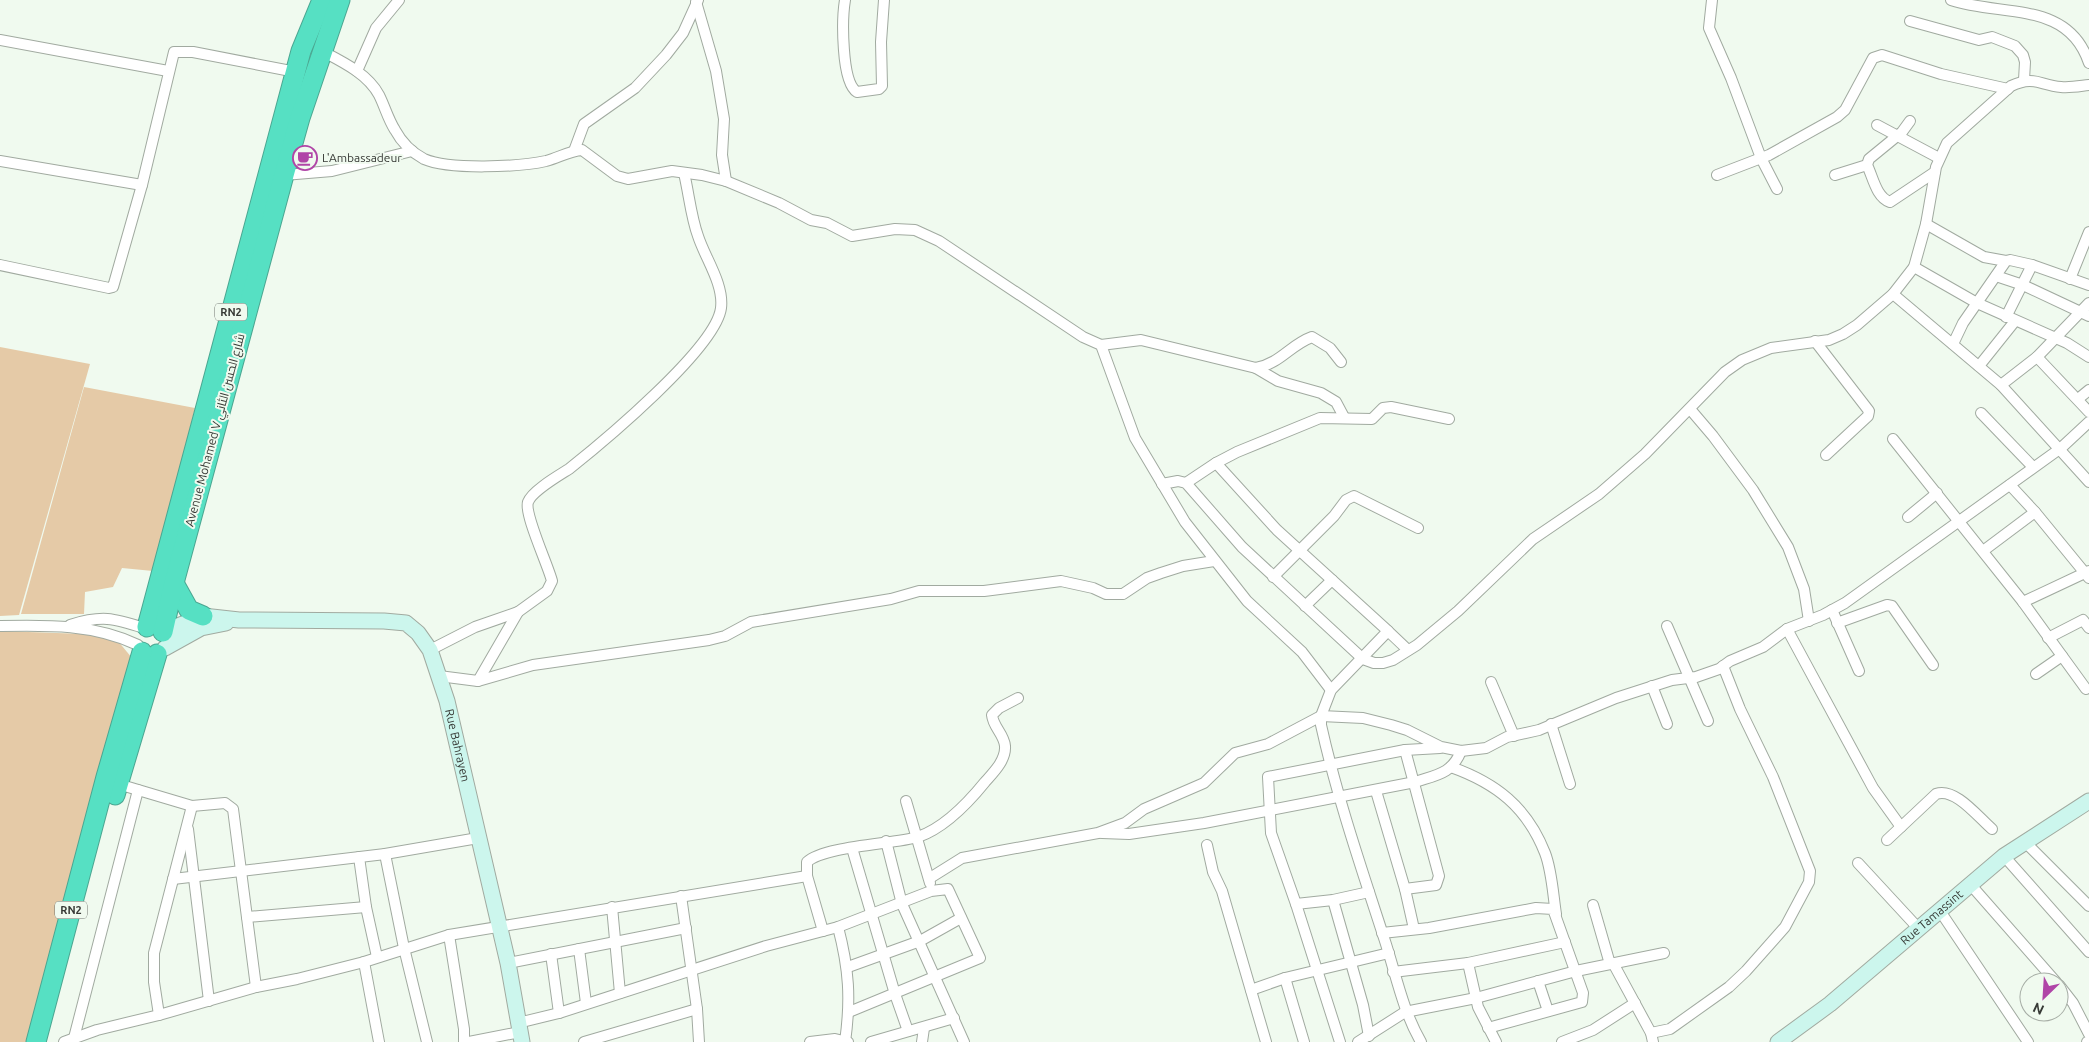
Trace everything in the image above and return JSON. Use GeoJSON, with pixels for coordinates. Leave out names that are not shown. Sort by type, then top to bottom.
{"type":"FeatureCollection","features":[{"type":"Feature","properties":{"kind":"highway","name":"Avenue Mohamed V شارع الحسن الثاني"},"geometry":{"type":"LineString","coordinates":[[48,1042],[118,784],[151,641],[296,72],[322,0]]}},
{"type":"Feature","properties":{"kind":"highway","name":"Avenue Mohamed V شارع الحسن الثاني"},"geometry":{"type":"LineString","coordinates":[[36,1042],[106,778],[151,641],[174,583],[284,175],[322,51],[340,0]]}},
{"type":"Feature","properties":{"kind":"highway"},"geometry":{"type":"LineString","coordinates":[[174,583],[189,610],[203,616]]}},
{"type":"Feature","properties":{"kind":"street"},"geometry":{"type":"LineString","coordinates":[[357,71],[376,28],[399,0]]}},
{"type":"Feature","properties":{"kind":"street"},"geometry":{"type":"LineString","coordinates":[[845,0],[843,21],[845,54],[849,79],[857,92],[879,89],[883,84],[881,42],[884,0]]}},
{"type":"Feature","properties":{"kind":"street"},"geometry":{"type":"LineString","coordinates":[[1712,0],[1709,28],[1761,158],[1778,189]]}},
{"type":"Feature","properties":{"kind":"street"},"geometry":{"type":"LineString","coordinates":[[1951,0],[1966,5],[2000,6],[2043,14],[2068,27],[2085,51],[2089,62]]}},
{"type":"Feature","properties":{"kind":"street"},"geometry":{"type":"LineString","coordinates":[[574,151],[580,130],[584,124],[635,88],[666,55],[683,33],[696,1]]}},
{"type":"Feature","properties":{"kind":"street"},"geometry":{"type":"LineString","coordinates":[[696,1],[716,72],[724,119],[722,155],[726,181]]}},
{"type":"Feature","properties":{"kind":"street"},"geometry":{"type":"LineString","coordinates":[[1910,21],[1979,40],[1992,37],[2015,46],[2023,55],[2025,62],[2024,80]]}},
{"type":"Feature","properties":{"kind":"street"},"geometry":{"type":"LineString","coordinates":[[0,40],[168,71]]}},
{"type":"Feature","properties":{"kind":"street"},"geometry":{"type":"LineString","coordinates":[[0,265],[109,288],[113,287],[142,185],[172,55],[178,51],[193,52],[296,72]]}},
{"type":"Feature","properties":{"kind":"street"},"geometry":{"type":"LineString","coordinates":[[322,51],[357,71],[378,94],[402,143],[425,159],[467,166],[545,161],[582,150],[618,176],[628,179],[660,172],[684,173],[726,181],[779,203],[811,220],[827,223],[852,236],[864,236],[887,229],[915,230],[925,234],[1083,337],[1101,346],[1142,340],[1256,368],[1278,381],[1328,397],[1339,404],[1344,417]]}},
{"type":"Feature","properties":{"kind":"street"},"geometry":{"type":"LineString","coordinates":[[1717,175],[1761,158],[1838,117],[1846,110],[1873,58],[1876,56],[1882,55],[1941,74],[2008,89]]}},
{"type":"Feature","properties":{"kind":"street"},"geometry":{"type":"LineString","coordinates":[[1162,484],[1178,481],[1186,483],[1242,547],[1363,659],[1374,663],[1393,660],[1458,611],[1497,571],[1533,539],[1599,494],[1690,409],[1725,372],[1742,360],[1771,348],[1815,340],[1829,340],[1857,326],[1893,294],[1914,267],[1926,224],[1935,172],[1939,158],[1947,143],[2008,89],[2024,80],[2032,79],[2063,87],[2089,85]]}},
{"type":"Feature","properties":{"kind":"street"},"geometry":{"type":"LineString","coordinates":[[1910,121],[1898,136],[1869,159],[1867,164],[1879,194],[1884,200],[1890,202],[1935,172]]}},
{"type":"Feature","properties":{"kind":"street"},"geometry":{"type":"LineString","coordinates":[[1877,125],[1939,158]]}},
{"type":"Feature","properties":{"kind":"street"},"geometry":{"type":"LineString","coordinates":[[284,175],[332,171],[412,151]]}},
{"type":"Feature","properties":{"kind":"street"},"geometry":{"type":"LineString","coordinates":[[0,161],[142,185]]}},
{"type":"Feature","properties":{"kind":"street"},"geometry":{"type":"LineString","coordinates":[[1834,175],[1867,164]]}},
{"type":"Feature","properties":{"kind":"street"},"geometry":{"type":"LineString","coordinates":[[430,650],[475,627],[518,612],[547,591],[552,581],[526,512],[532,496],[609,437],[665,384],[712,333],[722,307],[719,289],[697,234],[684,173]]}},
{"type":"Feature","properties":{"kind":"street"},"geometry":{"type":"LineString","coordinates":[[1926,224],[1968,250],[1984,257],[2032,265],[2089,286]]}},
{"type":"Feature","properties":{"kind":"street"},"geometry":{"type":"LineString","coordinates":[[2070,279],[2089,232]]}},
{"type":"Feature","properties":{"kind":"street"},"geometry":{"type":"LineString","coordinates":[[1953,344],[1963,323],[2006,261]]}},
{"type":"Feature","properties":{"kind":"street"},"geometry":{"type":"LineString","coordinates":[[1979,366],[2010,319],[2032,265]]}},
{"type":"Feature","properties":{"kind":"street"},"geometry":{"type":"LineString","coordinates":[[1914,267],[1977,303],[2056,338],[2089,357]]}},
{"type":"Feature","properties":{"kind":"street"},"geometry":{"type":"LineString","coordinates":[[1996,276],[2086,310],[2037,357],[2001,385]]}},
{"type":"Feature","properties":{"kind":"street"},"geometry":{"type":"LineString","coordinates":[[1893,294],[2001,385],[2061,448],[2089,482]]}},
{"type":"Feature","properties":{"kind":"street"},"geometry":{"type":"LineString","coordinates":[[1256,368],[1279,360],[1296,345],[1312,337],[1330,348],[1341,362]]}},
{"type":"Feature","properties":{"kind":"street"},"geometry":{"type":"LineString","coordinates":[[1815,340],[1869,411],[1868,416],[1826,455]]}},
{"type":"Feature","properties":{"kind":"street"},"geometry":{"type":"LineString","coordinates":[[1101,346],[1135,438],[1185,522],[1247,601],[1314,665],[1332,690]]}},
{"type":"Feature","properties":{"kind":"street"},"geometry":{"type":"LineString","coordinates":[[2037,357],[2089,412]]}},
{"type":"Feature","properties":{"kind":"street"},"geometry":{"type":"LineString","coordinates":[[2078,399],[2089,390]]}},
{"type":"Feature","properties":{"kind":"street"},"geometry":{"type":"LineString","coordinates":[[1186,483],[1216,463],[1237,452],[1320,418],[1372,419],[1384,408],[1391,407],[1449,419]]}},
{"type":"Feature","properties":{"kind":"street"},"geometry":{"type":"LineString","coordinates":[[1690,409],[1713,436],[1753,490],[1788,547],[1804,589],[1809,621]]}},
{"type":"Feature","properties":{"kind":"street"},"geometry":{"type":"LineString","coordinates":[[1981,413],[2033,467]]}},
{"type":"Feature","properties":{"kind":"street"},"geometry":{"type":"LineString","coordinates":[[1340,1042],[1271,833],[1268,777],[1329,763],[1405,750],[1441,748],[1461,751],[1486,748],[1514,736],[1540,730],[1551,724],[1652,686],[1672,680],[1688,678],[1723,666],[1763,647],[1787,629],[1832,610],[2061,448],[2089,422]]}},
{"type":"Feature","properties":{"kind":"street"},"geometry":{"type":"LineString","coordinates":[[1893,439],[2023,602],[2086,690]]}},
{"type":"Feature","properties":{"kind":"street"},"geometry":{"type":"LineString","coordinates":[[1216,463],[1277,530],[1408,650]]}},
{"type":"Feature","properties":{"kind":"street"},"geometry":{"type":"LineString","coordinates":[[2010,485],[2036,512],[2088,575],[2023,602]]}},
{"type":"Feature","properties":{"kind":"street"},"geometry":{"type":"LineString","coordinates":[[1908,517],[1937,493]]}},
{"type":"Feature","properties":{"kind":"street"},"geometry":{"type":"LineString","coordinates":[[1273,577],[1334,516],[1346,500],[1354,496],[1418,528]]}},
{"type":"Feature","properties":{"kind":"street"},"geometry":{"type":"LineString","coordinates":[[1982,551],[2036,512]]}},
{"type":"Feature","properties":{"kind":"street"},"geometry":{"type":"LineString","coordinates":[[439,676],[478,681],[533,665],[709,640],[725,636],[751,622],[890,599],[919,591],[984,591],[1061,581],[1092,588],[1106,594],[1122,594],[1147,578],[1184,566],[1214,561]]}},
{"type":"Feature","properties":{"kind":"street"},"geometry":{"type":"LineString","coordinates":[[1305,606],[1332,580]]}},
{"type":"Feature","properties":{"kind":"street"},"geometry":{"type":"LineString","coordinates":[[1837,624],[1887,605],[1892,606],[1933,665]]}},
{"type":"Feature","properties":{"kind":"street"},"geometry":{"type":"LineString","coordinates":[[1832,610],[1859,671]]}},
{"type":"Feature","properties":{"kind":"street"},"geometry":{"type":"LineString","coordinates":[[478,681],[518,612]]}},
{"type":"Feature","properties":{"kind":"street","name":"Rue Bahrayen"},"geometry":{"type":"LineString","coordinates":[[151,641],[203,616],[239,620],[384,621],[406,623],[418,633],[430,650],[447,702],[508,963],[520,1032]]}},
{"type":"Feature","properties":{"kind":"street"},"geometry":{"type":"LineString","coordinates":[[69,626],[94,618],[114,619],[151,641]]}},
{"type":"Feature","properties":{"kind":"street","name":"Rue Bahrayen"},"geometry":{"type":"LineString","coordinates":[[151,641],[239,620]]}},
{"type":"Feature","properties":{"kind":"street"},"geometry":{"type":"LineString","coordinates":[[2048,638],[2087,621]]}},
{"type":"Feature","properties":{"kind":"street"},"geometry":{"type":"LineString","coordinates":[[0,626],[69,626],[151,641]]}},
{"type":"Feature","properties":{"kind":"street"},"geometry":{"type":"LineString","coordinates":[[1667,626],[1708,721]]}},
{"type":"Feature","properties":{"kind":"street"},"geometry":{"type":"LineString","coordinates":[[1787,629],[1873,788],[1901,827]]}},
{"type":"Feature","properties":{"kind":"street"},"geometry":{"type":"LineString","coordinates":[[1388,632],[1332,690],[1321,716],[1321,725],[1339,799],[1389,953],[1405,1012],[1420,1042]]}},
{"type":"Feature","properties":{"kind":"street"},"geometry":{"type":"LineString","coordinates":[[2036,674],[2062,656]]}},
{"type":"Feature","properties":{"kind":"street"},"geometry":{"type":"LineString","coordinates":[[1593,905],[1611,964],[1635,1003],[1652,1038],[1670,1029],[1729,987],[1746,972],[1785,927],[1809,882],[1810,871],[1773,777],[1740,709],[1723,666]]}},
{"type":"Feature","properties":{"kind":"street"},"geometry":{"type":"LineString","coordinates":[[1491,682],[1514,736]]}},
{"type":"Feature","properties":{"kind":"street"},"geometry":{"type":"LineString","coordinates":[[1652,686],[1667,724]]}},
{"type":"Feature","properties":{"kind":"street"},"geometry":{"type":"LineString","coordinates":[[823,931],[807,876],[806,865],[810,859],[886,841],[917,837],[932,830],[950,817],[980,788],[999,765],[1005,747],[1003,739],[993,724],[992,715],[999,708],[1018,698]]}},
{"type":"Feature","properties":{"kind":"street"},"geometry":{"type":"LineString","coordinates":[[930,878],[962,858],[1098,833],[1126,823],[1144,810],[1204,783],[1235,753],[1268,744],[1321,716],[1363,718],[1391,725],[1407,730],[1441,748]]}},
{"type":"Feature","properties":{"kind":"street"},"geometry":{"type":"LineString","coordinates":[[1551,724],[1570,784]]}},
{"type":"Feature","properties":{"kind":"street"},"geometry":{"type":"LineString","coordinates":[[1405,750],[1415,782],[1438,876],[1436,885],[1405,889]]}},
{"type":"Feature","properties":{"kind":"street"},"geometry":{"type":"LineString","coordinates":[[1098,833],[1129,834],[1157,831],[1376,791],[1444,773],[1456,764],[1461,751]]}},
{"type":"Feature","properties":{"kind":"street"},"geometry":{"type":"LineString","coordinates":[[1451,768],[1477,777],[1499,790],[1516,806],[1534,830],[1546,854],[1556,915]]}},
{"type":"Feature","properties":{"kind":"street"},"geometry":{"type":"LineString","coordinates":[[118,784],[192,806],[225,804],[234,809],[256,987]]}},
{"type":"Feature","properties":{"kind":"street"},"geometry":{"type":"LineString","coordinates":[[69,1040],[138,790]]}},
{"type":"Feature","properties":{"kind":"street"},"geometry":{"type":"LineString","coordinates":[[1376,791],[1405,889],[1414,930]]}},
{"type":"Feature","properties":{"kind":"street"},"geometry":{"type":"LineString","coordinates":[[1887,840],[1936,794],[1942,792],[1957,799],[1992,829]]}},
{"type":"Feature","properties":{"kind":"street"},"geometry":{"type":"LineString","coordinates":[[906,801],[930,878],[931,891]]}},
{"type":"Feature","properties":{"kind":"street","name":"Rue Tamassint"},"geometry":{"type":"LineString","coordinates":[[1782,1041],[1830,1004],[2004,856],[2089,801]]}},
{"type":"Feature","properties":{"kind":"street"},"geometry":{"type":"LineString","coordinates":[[159,1015],[154,982],[154,953],[192,806]]}},
{"type":"Feature","properties":{"kind":"street"},"geometry":{"type":"LineString","coordinates":[[187,824],[195,875],[209,1001]]}},
{"type":"Feature","properties":{"kind":"street"},"geometry":{"type":"LineString","coordinates":[[173,879],[385,854],[478,838]]}},
{"type":"Feature","properties":{"kind":"street"},"geometry":{"type":"LineString","coordinates":[[886,841],[902,904],[964,1042]]}},
{"type":"Feature","properties":{"kind":"street"},"geometry":{"type":"LineString","coordinates":[[2025,842],[2088,905]]}},
{"type":"Feature","properties":{"kind":"street"},"geometry":{"type":"LineString","coordinates":[[1207,845],[1213,872],[1222,891],[1266,1042]]}},
{"type":"Feature","properties":{"kind":"street"},"geometry":{"type":"LineString","coordinates":[[852,848],[895,994],[908,1031]]}},
{"type":"Feature","properties":{"kind":"street"},"geometry":{"type":"LineString","coordinates":[[385,854],[404,948],[427,1042]]}},
{"type":"Feature","properties":{"kind":"street"},"geometry":{"type":"LineString","coordinates":[[2004,856],[2089,952]]}},
{"type":"Feature","properties":{"kind":"street"},"geometry":{"type":"LineString","coordinates":[[359,857],[366,907],[378,957]]}},
{"type":"Feature","properties":{"kind":"street"},"geometry":{"type":"LineString","coordinates":[[1858,863],[1919,929]]}},
{"type":"Feature","properties":{"kind":"street"},"geometry":{"type":"LineString","coordinates":[[69,1040],[97,1030],[159,1015],[256,987],[297,980],[364,962],[450,935],[612,906],[807,876]]}},
{"type":"Feature","properties":{"kind":"street"},"geometry":{"type":"LineString","coordinates":[[1970,884],[2047,972]]}},
{"type":"Feature","properties":{"kind":"street"},"geometry":{"type":"LineString","coordinates":[[469,1042],[486,1041],[520,1032],[586,1003],[620,994],[766,946],[838,927],[902,904],[931,891],[948,889],[980,958],[849,1012]]}},
{"type":"Feature","properties":{"kind":"street"},"geometry":{"type":"LineString","coordinates":[[1296,904],[1333,900],[1369,892]]}},
{"type":"Feature","properties":{"kind":"street"},"geometry":{"type":"LineString","coordinates":[[681,896],[697,1009],[699,1042]]}},
{"type":"Feature","properties":{"kind":"street"},"geometry":{"type":"LineString","coordinates":[[1333,900],[1363,1005],[1369,1036]]}},
{"type":"Feature","properties":{"kind":"street"},"geometry":{"type":"LineString","coordinates":[[612,906],[620,994]]}},
{"type":"Feature","properties":{"kind":"street"},"geometry":{"type":"LineString","coordinates":[[247,917],[366,907]]}},
{"type":"Feature","properties":{"kind":"street"},"geometry":{"type":"LineString","coordinates":[[1382,933],[1414,930],[1536,908],[1553,909],[1583,993],[1582,1002],[1488,1028]]}},
{"type":"Feature","properties":{"kind":"street"},"geometry":{"type":"LineString","coordinates":[[1940,911],[2028,1042]]}},
{"type":"Feature","properties":{"kind":"street"},"geometry":{"type":"LineString","coordinates":[[848,967],[920,941],[962,918]]}},
{"type":"Feature","properties":{"kind":"street"},"geometry":{"type":"LineString","coordinates":[[810,1042],[835,1039],[846,1042],[849,1012],[848,967],[838,927]]}},
{"type":"Feature","properties":{"kind":"street"},"geometry":{"type":"LineString","coordinates":[[508,963],[686,928]]}},
{"type":"Feature","properties":{"kind":"street"},"geometry":{"type":"LineString","coordinates":[[450,935],[464,1029],[464,1042]]}},
{"type":"Feature","properties":{"kind":"street"},"geometry":{"type":"LineString","coordinates":[[1393,972],[1468,964],[1565,942]]}},
{"type":"Feature","properties":{"kind":"street"},"geometry":{"type":"LineString","coordinates":[[579,949],[586,1003]]}},
{"type":"Feature","properties":{"kind":"street"},"geometry":{"type":"LineString","coordinates":[[1251,990],[1285,978],[1389,953]]}},
{"type":"Feature","properties":{"kind":"street"},"geometry":{"type":"LineString","coordinates":[[1358,1042],[1405,1012],[1476,998],[1538,981],[1664,953]]}},
{"type":"Feature","properties":{"kind":"street"},"geometry":{"type":"LineString","coordinates":[[551,954],[560,1013]]}},
{"type":"Feature","properties":{"kind":"street"},"geometry":{"type":"LineString","coordinates":[[364,962],[379,1042]]}},
{"type":"Feature","properties":{"kind":"street"},"geometry":{"type":"LineString","coordinates":[[1468,964],[1476,998],[1496,1042]]}},
{"type":"Feature","properties":{"kind":"street"},"geometry":{"type":"LineString","coordinates":[[1285,978],[1304,1042]]}},
{"type":"Feature","properties":{"kind":"street"},"geometry":{"type":"LineString","coordinates":[[1538,981],[1548,1010]]}},
{"type":"Feature","properties":{"kind":"street"},"geometry":{"type":"LineString","coordinates":[[2069,998],[2089,1034]]}},
{"type":"Feature","properties":{"kind":"street"},"geometry":{"type":"LineString","coordinates":[[1562,1042],[1593,1030],[1635,1003]]}},
{"type":"Feature","properties":{"kind":"street"},"geometry":{"type":"LineString","coordinates":[[584,1042],[697,1009]]}},
{"type":"Feature","properties":{"kind":"street"},"geometry":{"type":"LineString","coordinates":[[870,1042],[882,1041],[908,1031],[954,1018]]}},
{"type":"Feature","properties":{"kind":"street"},"geometry":{"type":"LineString","coordinates":[[922,1042],[924,1028]]}},
{"type":"Feature","properties":{"kind":"shaded area"},"geometry":{"type":"Polygon","coordinates":[[[0,347],[90,364],[19,615],[0,616],[0,347]]]}},
{"type":"Feature","properties":{"kind":"shaded area"},"geometry":{"type":"Polygon","coordinates":[[[84,387],[195,408],[153,571],[122,568],[113,587],[85,592],[84,614],[21,614],[84,387]]]}},
{"type":"Feature","properties":{"kind":"shaded area"},"geometry":{"type":"Polygon","coordinates":[[[0,631],[113,635],[132,658],[29,1042],[0,1042],[0,631]]]}},
{"type":"Feature","properties":{"kind":"place","name":"L'Ambassadeur"},"geometry":{"type":"Point","coordinates":[305,158]}}]}
